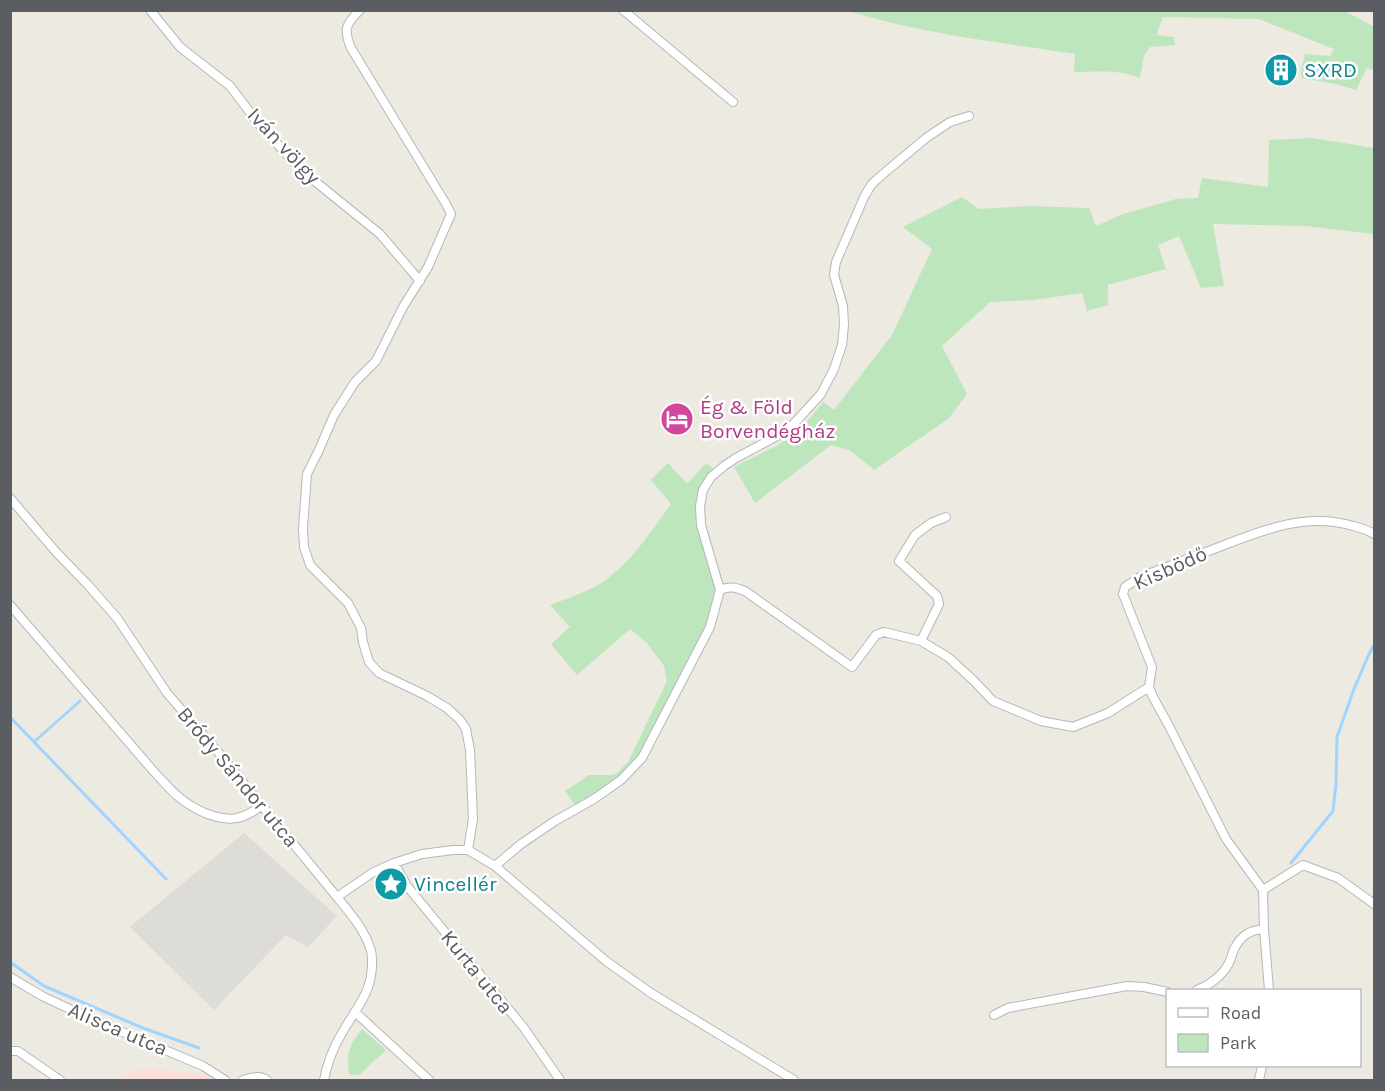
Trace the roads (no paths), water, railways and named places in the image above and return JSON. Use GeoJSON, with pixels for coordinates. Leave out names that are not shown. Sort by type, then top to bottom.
{"type":"FeatureCollection","features":[{"type":"Feature","properties":{"kind":"street","name":"Iván völgy"},"geometry":{"type":"LineString","coordinates":[[150,10],[180,47],[230,86],[258,123],[301,170],[380,234],[420,281]]}},
{"type":"Feature","properties":{"kind":"street"},"geometry":{"type":"LineString","coordinates":[[360,10],[350,21],[346,30],[346,38],[451,214],[428,267],[404,307],[376,362],[355,382],[334,415],[307,474],[304,547],[310,565],[348,603],[355,614],[361,628],[369,662],[380,673],[447,708],[466,729],[470,750],[473,819],[468,850]]}},
{"type":"Feature","properties":{"kind":"street"},"geometry":{"type":"LineString","coordinates":[[623,10],[733,102]]}},
{"type":"Feature","properties":{"kind":"street"},"geometry":{"type":"LineString","coordinates":[[495,866],[521,844],[555,821],[594,800],[621,780],[642,758],[710,627],[720,590],[701,525],[700,506],[704,490],[717,471],[788,430],[821,394],[834,369],[842,345],[843,306],[834,275],[836,262],[865,195],[872,184],[926,138],[950,122],[969,116]]}},
{"type":"Feature","properties":{"kind":"street","name":"Bródy Sándor utca"},"geometry":{"type":"LineString","coordinates":[[10,498],[117,618],[167,693],[338,897],[365,935],[372,950],[369,988],[331,1054],[324,1080]]}},
{"type":"Feature","properties":{"kind":"street"},"geometry":{"type":"LineString","coordinates":[[921,641],[939,604],[937,596],[899,561],[915,535],[931,523],[946,517]]}},
{"type":"Feature","properties":{"kind":"street","name":"Kisbödő"},"geometry":{"type":"LineString","coordinates":[[1263,890],[1226,839],[1153,697],[1149,687],[1152,667],[1123,594],[1125,587],[1140,577],[1280,525],[1313,520],[1341,522],[1374,534]]}},
{"type":"Feature","properties":{"kind":"street"},"geometry":{"type":"LineString","coordinates":[[720,590],[736,587],[745,591],[852,667],[876,635],[884,632],[921,641],[948,657],[993,701],[1041,721],[1062,726],[1073,727],[1108,713],[1149,687]]}},
{"type":"Feature","properties":{"kind":"street"},"geometry":{"type":"LineString","coordinates":[[10,605],[181,800],[199,811],[224,820],[252,813],[262,805]]}},
{"type":"Feature","properties":{"kind":"street"},"geometry":{"type":"LineString","coordinates":[[338,897],[372,873],[394,863],[422,854],[468,850],[495,866],[606,962],[651,993],[794,1080]]}},
{"type":"Feature","properties":{"kind":"street","name":"Kurta utca"},"geometry":{"type":"LineString","coordinates":[[394,863],[407,886],[524,1029],[560,1080]]}},
{"type":"Feature","properties":{"kind":"street"},"geometry":{"type":"LineString","coordinates":[[1269,989],[1263,890],[1303,865],[1338,878],[1374,904]]}},
{"type":"Feature","properties":{"kind":"street"},"geometry":{"type":"LineString","coordinates":[[1200,989],[1220,976],[1241,939],[1249,932],[1264,929]]}},
{"type":"Feature","properties":{"kind":"street","name":"Alisca utca"},"geometry":{"type":"LineString","coordinates":[[10,977],[42,996],[203,1066],[225,1080]]}},
{"type":"Feature","properties":{"kind":"street"},"geometry":{"type":"LineString","coordinates":[[994,1015],[1008,1008],[1127,986],[1166,992]]}},
{"type":"Feature","properties":{"kind":"street"},"geometry":{"type":"LineString","coordinates":[[355,1012],[429,1080]]}},
{"type":"Feature","properties":{"kind":"street"},"geometry":{"type":"LineString","coordinates":[[10,1051],[18,1051],[60,1080]]}},
{"type":"Feature","properties":{"kind":"street"},"geometry":{"type":"LineString","coordinates":[[243,1080],[258,1077],[267,1080]]}},
{"type":"Feature","properties":{"kind":"waterway"},"geometry":{"type":"LineString","coordinates":[[1291,863],[1333,811],[1337,737],[1354,689],[1374,645]]}},
{"type":"Feature","properties":{"kind":"waterway"},"geometry":{"type":"LineString","coordinates":[[35,741],[80,701]]}},
{"type":"Feature","properties":{"kind":"waterway"},"geometry":{"type":"LineString","coordinates":[[10,717],[166,879]]}},
{"type":"Feature","properties":{"kind":"waterway"},"geometry":{"type":"LineString","coordinates":[[10,962],[44,986],[143,1028],[199,1048]]}},
{"type":"Feature","properties":{"kind":"place","name":"SXRD"},"geometry":{"type":"Point","coordinates":[1281,70]}},
{"type":"Feature","properties":{"kind":"place","name":"Ég & Föld Borvendégház"},"geometry":{"type":"Point","coordinates":[677,419]}},
{"type":"Feature","properties":{"kind":"place","name":"Vincellér"},"geometry":{"type":"Point","coordinates":[391,884]}}]}
